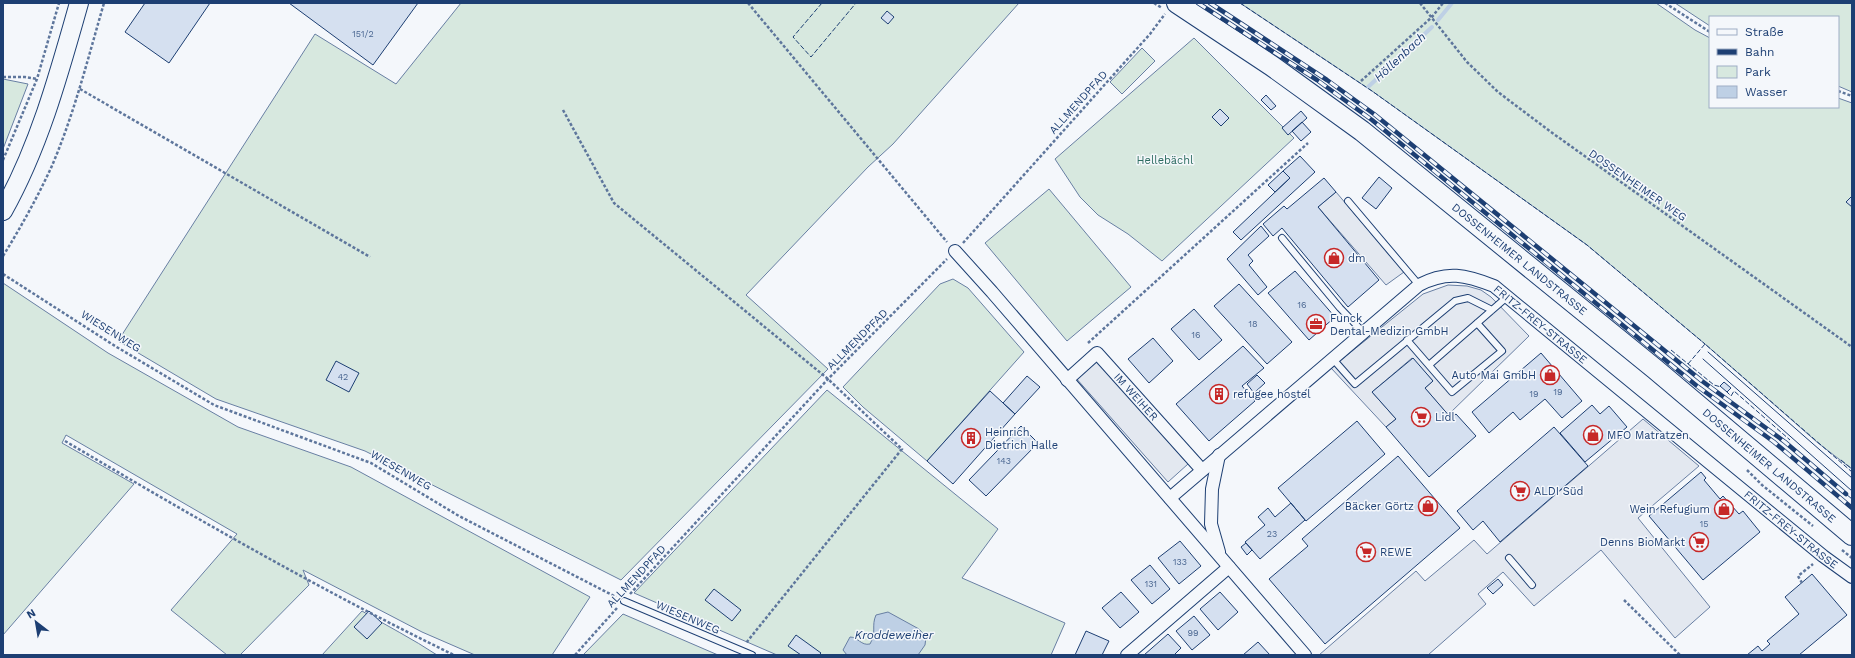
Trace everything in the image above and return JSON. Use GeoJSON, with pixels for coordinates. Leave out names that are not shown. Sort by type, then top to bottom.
{"type":"FeatureCollection","features":[{"type":"Feature","properties":{"kind":"main road"},"geometry":{"type":"LineString","coordinates":[[3,211],[34,146],[55,85],[79,3]]}},
{"type":"Feature","properties":{"kind":"main road","name":"DOSSENHEIMER LANDSTRASSE"},"geometry":{"type":"LineString","coordinates":[[1172,7],[1272,66],[1362,131],[1655,369],[1851,535]]}},
{"type":"Feature","properties":{"kind":"street"},"geometry":{"type":"LineString","coordinates":[[955,251],[1229,567],[1249,588],[1305,655]]}},
{"type":"Feature","properties":{"kind":"street","name":"FRITZ-FREY-STRASSE"},"geometry":{"type":"LineString","coordinates":[[1170,498],[1419,285],[1433,278],[1454,274],[1474,278],[1494,286],[1823,556],[1852,577]]}},
{"type":"Feature","properties":{"kind":"street","name":"IM WEIHER"},"geometry":{"type":"LineString","coordinates":[[1067,380],[1097,353],[1202,470]]}},
{"type":"Feature","properties":{"kind":"street"},"geometry":{"type":"LineString","coordinates":[[1219,456],[1212,489],[1211,524],[1220,556]]}},
{"type":"Feature","properties":{"kind":"street"},"geometry":{"type":"LineString","coordinates":[[1127,655],[1229,567]]}},
{"type":"Feature","properties":{"kind":"lane"},"geometry":{"type":"LineString","coordinates":[[1348,201],[1419,285]]}},
{"type":"Feature","properties":{"kind":"lane"},"geometry":{"type":"LineString","coordinates":[[1282,238],[1340,308],[1363,332]]}},
{"type":"Feature","properties":{"kind":"lane"},"geometry":{"type":"LineString","coordinates":[[1429,365],[1507,296]]}},
{"type":"Feature","properties":{"kind":"lane"},"geometry":{"type":"LineString","coordinates":[[1332,358],[1355,384],[1455,301],[1468,298],[1492,310]]}},
{"type":"Feature","properties":{"kind":"lane"},"geometry":{"type":"LineString","coordinates":[[1407,340],[1452,392],[1502,351],[1477,322]]}},
{"type":"Feature","properties":{"kind":"lane"},"geometry":{"type":"LineString","coordinates":[[1509,558],[1532,585]]}},
{"type":"Feature","properties":{"kind":"lane","name":"WIESENWEG"},"geometry":{"type":"LineString","coordinates":[[624,601],[752,655]]}},
{"type":"Feature","properties":{"kind":"path"},"geometry":{"type":"LineString","coordinates":[[3,160],[37,79],[59,3]]}},
{"type":"Feature","properties":{"kind":"path"},"geometry":{"type":"LineString","coordinates":[[3,256],[27,216],[51,167],[80,89],[104,3]]}},
{"type":"Feature","properties":{"kind":"path"},"geometry":{"type":"LineString","coordinates":[[748,3],[955,251]]}},
{"type":"Feature","properties":{"kind":"path","name":"DOSSENHEIMER WEG"},"geometry":{"type":"LineString","coordinates":[[1420,3],[1468,62],[1498,92],[1551,132],[1852,347]]}},
{"type":"Feature","properties":{"kind":"path"},"geometry":{"type":"LineString","coordinates":[[1361,80],[1432,16],[1443,3]]}},
{"type":"Feature","properties":{"kind":"path"},"geometry":{"type":"LineString","coordinates":[[1665,3],[1709,31]]}},
{"type":"Feature","properties":{"kind":"path","name":"ALLMENDPFAD"},"geometry":{"type":"LineString","coordinates":[[575,655],[828,379],[955,251],[1150,34],[1172,7]]}},
{"type":"Feature","properties":{"kind":"path"},"geometry":{"type":"LineString","coordinates":[[3,78],[24,77],[37,79],[55,85]]}},
{"type":"Feature","properties":{"kind":"path"},"geometry":{"type":"LineString","coordinates":[[80,89],[370,257]]}},
{"type":"Feature","properties":{"kind":"path"},"geometry":{"type":"LineString","coordinates":[[1839,91],[1852,96]]}},
{"type":"Feature","properties":{"kind":"path"},"geometry":{"type":"LineString","coordinates":[[563,110],[614,203],[828,379],[902,449],[741,650]]}},
{"type":"Feature","properties":{"kind":"path"},"geometry":{"type":"LineString","coordinates":[[1082,348],[1308,143]]}},
{"type":"Feature","properties":{"kind":"path","name":"WIESENWEG"},"geometry":{"type":"LineString","coordinates":[[3,274],[115,346],[214,405],[372,463],[459,516],[624,601]]}},
{"type":"Feature","properties":{"kind":"path"},"geometry":{"type":"LineString","coordinates":[[64,440],[178,508],[245,545],[454,655]]}},
{"type":"Feature","properties":{"kind":"path"},"geometry":{"type":"LineString","coordinates":[[1802,583],[1798,576],[1823,556]]}},
{"type":"Feature","properties":{"kind":"path"},"geometry":{"type":"LineString","coordinates":[[1624,600],[1680,655]]}},
{"type":"Feature","properties":{"kind":"green space"},"geometry":{"type":"Polygon","coordinates":[[[461,3],[1019,3],[893,144],[868,167],[746,295],[828,369],[621,580],[365,451],[216,399],[118,341],[315,34],[396,84],[461,3]]]}},
{"type":"Feature","properties":{"kind":"green space"},"geometry":{"type":"Polygon","coordinates":[[[1240,3],[1656,3],[1695,30],[1709,37],[1709,108],[1839,108],[1839,98],[1852,103],[1852,469],[1818,443],[1705,344],[1587,245],[1372,91],[1240,3]]]}},
{"type":"Feature","properties":{"kind":"green space"},"geometry":{"type":"Polygon","coordinates":[[[1675,3],[1852,3],[1852,92],[1839,86],[1839,16],[1709,16],[1709,25],[1675,3]]]}},
{"type":"Feature","properties":{"kind":"green space","name":"Hellebächl"},"geometry":{"type":"Polygon","coordinates":[[[1194,38],[1294,138],[1162,261],[1128,234],[1098,215],[1080,197],[1055,159],[1194,38]]]}},
{"type":"Feature","properties":{"kind":"green space"},"geometry":{"type":"Polygon","coordinates":[[[1142,48],[1155,61],[1122,94],[1110,82],[1142,48]]]}},
{"type":"Feature","properties":{"kind":"green space"},"geometry":{"type":"Polygon","coordinates":[[[3,79],[28,84],[3,149],[3,79]]]}},
{"type":"Feature","properties":{"kind":"green space"},"geometry":{"type":"Polygon","coordinates":[[[1049,189],[1131,287],[1067,341],[985,243],[1049,189]]]}},
{"type":"Feature","properties":{"kind":"green space"},"geometry":{"type":"Polygon","coordinates":[[[953,279],[968,288],[1024,352],[927,461],[863,407],[843,387],[940,284],[953,279]]]}},
{"type":"Feature","properties":{"kind":"green space"},"geometry":{"type":"Polygon","coordinates":[[[3,283],[108,353],[238,427],[351,467],[590,597],[552,655],[475,655],[422,632],[303,570],[309,585],[240,655],[227,655],[171,610],[237,534],[66,435],[62,443],[134,484],[3,635],[3,283]]]}},
{"type":"Feature","properties":{"kind":"green space"},"geometry":{"type":"Polygon","coordinates":[[[827,390],[998,529],[962,578],[1065,623],[1051,655],[777,655],[634,593],[827,390]]]}},
{"type":"Feature","properties":{"kind":"green space"},"geometry":{"type":"Polygon","coordinates":[[[362,611],[419,643],[437,655],[322,655],[362,611]]]}},
{"type":"Feature","properties":{"kind":"green space"},"geometry":{"type":"Polygon","coordinates":[[[623,614],[718,655],[583,655],[623,614]]]}},
{"type":"Feature","properties":{"kind":"shaded area"},"geometry":{"type":"Polygon","coordinates":[[[1336,192],[1404,272],[1386,285],[1318,207],[1336,192]]]}},
{"type":"Feature","properties":{"kind":"shaded area"},"geometry":{"type":"Polygon","coordinates":[[[1448,285],[1467,286],[1481,290],[1491,297],[1529,336],[1448,415],[1425,388],[1433,381],[1412,358],[1372,392],[1396,419],[1386,427],[1331,368],[1423,294],[1448,285]]]}},
{"type":"Feature","properties":{"kind":"shaded area"},"geometry":{"type":"Polygon","coordinates":[[[1095,359],[1188,464],[1168,482],[1075,377],[1095,359]]]}},
{"type":"Feature","properties":{"kind":"shaded area"},"geometry":{"type":"Polygon","coordinates":[[[1643,419],[1699,466],[1638,518],[1710,607],[1675,638],[1601,550],[1534,606],[1503,572],[1478,594],[1486,604],[1428,655],[1319,655],[1416,571],[1425,581],[1474,540],[1487,554],[1643,419]]]}},
{"type":"Feature","properties":{"kind":"water","name":"Kroddeweiher"},"geometry":{"type":"Polygon","coordinates":[[[888,612],[919,629],[926,637],[925,645],[918,655],[847,655],[843,650],[850,637],[855,638],[864,644],[870,644],[873,636],[876,615],[888,612]]]}},
{"type":"Feature","properties":{"kind":"building"},"geometry":{"type":"Polygon","coordinates":[[[145,3],[210,3],[169,63],[125,32],[145,3]]]}},
{"type":"Feature","properties":{"kind":"building"},"geometry":{"type":"Polygon","coordinates":[[[289,3],[418,3],[373,65],[289,3]]]}},
{"type":"Feature","properties":{"kind":"building"},"geometry":{"type":"Polygon","coordinates":[[[887,11],[894,17],[888,24],[881,18],[887,11]]]}},
{"type":"Feature","properties":{"kind":"building"},"geometry":{"type":"Polygon","coordinates":[[[1266,95],[1276,106],[1271,110],[1261,100],[1266,95]]]}},
{"type":"Feature","properties":{"kind":"building"},"geometry":{"type":"Polygon","coordinates":[[[1220,109],[1229,118],[1221,126],[1212,117],[1220,109]]]}},
{"type":"Feature","properties":{"kind":"building"},"geometry":{"type":"Polygon","coordinates":[[[1301,111],[1307,118],[1288,135],[1282,128],[1301,111]]]}},
{"type":"Feature","properties":{"kind":"building"},"geometry":{"type":"Polygon","coordinates":[[[1302,122],[1311,132],[1301,141],[1292,131],[1302,122]]]}},
{"type":"Feature","properties":{"kind":"building"},"geometry":{"type":"Polygon","coordinates":[[[1300,156],[1315,172],[1241,240],[1233,232],[1290,178],[1283,171],[1300,156]]]}},
{"type":"Feature","properties":{"kind":"building"},"geometry":{"type":"Polygon","coordinates":[[[1283,171],[1290,178],[1275,192],[1268,185],[1283,171]]]}},
{"type":"Feature","properties":{"kind":"building"},"geometry":{"type":"Polygon","coordinates":[[[1379,177],[1392,188],[1376,209],[1362,198],[1379,177]]]}},
{"type":"Feature","properties":{"kind":"building","name":"dm"},"geometry":{"type":"Polygon","coordinates":[[[1324,178],[1336,192],[1318,207],[1379,280],[1348,307],[1282,228],[1273,236],[1263,224],[1284,206],[1287,209],[1324,178]]]}},
{"type":"Feature","properties":{"kind":"building"},"geometry":{"type":"Polygon","coordinates":[[[1852,196],[1852,207],[1846,202],[1852,196]]]}},
{"type":"Feature","properties":{"kind":"building"},"geometry":{"type":"Polygon","coordinates":[[[1261,226],[1269,236],[1248,255],[1253,261],[1249,265],[1267,287],[1258,295],[1227,259],[1261,226]]]}},
{"type":"Feature","properties":{"kind":"building"},"geometry":{"type":"Polygon","coordinates":[[[1295,271],[1335,317],[1309,340],[1268,293],[1295,271]]]}},
{"type":"Feature","properties":{"kind":"building"},"geometry":{"type":"Polygon","coordinates":[[[1239,284],[1292,342],[1267,364],[1214,306],[1239,284]]]}},
{"type":"Feature","properties":{"kind":"building"},"geometry":{"type":"Polygon","coordinates":[[[1194,309],[1222,340],[1199,360],[1171,329],[1194,309]]]}},
{"type":"Feature","properties":{"kind":"building"},"geometry":{"type":"Polygon","coordinates":[[[1153,338],[1173,361],[1149,383],[1128,359],[1153,338]]]}},
{"type":"Feature","properties":{"kind":"building","name":"refugee hostel"},"geometry":{"type":"Polygon","coordinates":[[[1243,346],[1264,368],[1242,386],[1255,401],[1209,441],[1176,404],[1243,346]]]}},
{"type":"Feature","properties":{"kind":"building"},"geometry":{"type":"Polygon","coordinates":[[[1541,353],[1582,401],[1562,418],[1545,399],[1520,420],[1513,412],[1489,433],[1472,412],[1541,353]]]}},
{"type":"Feature","properties":{"kind":"building","name":"Lidl"},"geometry":{"type":"Polygon","coordinates":[[[1413,358],[1433,381],[1425,388],[1451,418],[1456,414],[1476,436],[1429,477],[1386,427],[1396,419],[1372,392],[1413,358]]]}},
{"type":"Feature","properties":{"kind":"building"},"geometry":{"type":"Polygon","coordinates":[[[336,361],[359,373],[349,392],[326,380],[336,361]]]}},
{"type":"Feature","properties":{"kind":"building"},"geometry":{"type":"Polygon","coordinates":[[[1257,375],[1265,383],[1254,393],[1247,384],[1257,375]]]}},
{"type":"Feature","properties":{"kind":"building"},"geometry":{"type":"Polygon","coordinates":[[[1027,376],[1040,387],[1015,414],[1003,403],[1027,376]]]}},
{"type":"Feature","properties":{"kind":"building"},"geometry":{"type":"Polygon","coordinates":[[[1724,382],[1731,388],[1727,392],[1720,386],[1724,382]]]}},
{"type":"Feature","properties":{"kind":"building","name":"Heinrich Dietrich Halle"},"geometry":{"type":"Polygon","coordinates":[[[990,391],[1015,414],[953,484],[927,461],[990,391]]]}},
{"type":"Feature","properties":{"kind":"building"},"geometry":{"type":"Polygon","coordinates":[[[1592,405],[1600,414],[1609,406],[1627,427],[1585,462],[1560,433],[1592,405]]]}},
{"type":"Feature","properties":{"kind":"building"},"geometry":{"type":"Polygon","coordinates":[[[1357,421],[1385,454],[1306,521],[1278,488],[1357,421]]]}},
{"type":"Feature","properties":{"kind":"building"},"geometry":{"type":"Polygon","coordinates":[[[1021,426],[1038,443],[986,496],[969,480],[1021,426]]]}},
{"type":"Feature","properties":{"kind":"building","name":"ALDI Süd"},"geometry":{"type":"Polygon","coordinates":[[[1554,427],[1588,466],[1500,542],[1483,521],[1473,530],[1457,511],[1554,427]]]}},
{"type":"Feature","properties":{"kind":"building","name":"REWE"},"geometry":{"type":"Polygon","coordinates":[[[1398,456],[1460,528],[1325,644],[1269,579],[1308,546],[1302,539],[1398,456]]]}},
{"type":"Feature","properties":{"kind":"building"},"geometry":{"type":"Polygon","coordinates":[[[1701,472],[1706,478],[1704,480],[1720,499],[1723,496],[1739,514],[1743,511],[1760,532],[1703,580],[1649,516],[1701,472]]]}},
{"type":"Feature","properties":{"kind":"building"},"geometry":{"type":"Polygon","coordinates":[[[1291,503],[1305,520],[1260,559],[1245,542],[1265,525],[1258,517],[1268,508],[1275,517],[1291,503]]]}},
{"type":"Feature","properties":{"kind":"building"},"geometry":{"type":"Polygon","coordinates":[[[1180,541],[1201,566],[1179,584],[1158,558],[1180,541]]]}},
{"type":"Feature","properties":{"kind":"building"},"geometry":{"type":"Polygon","coordinates":[[[1246,543],[1252,550],[1247,555],[1241,547],[1246,543]]]}},
{"type":"Feature","properties":{"kind":"building"},"geometry":{"type":"Polygon","coordinates":[[[1150,565],[1170,589],[1152,604],[1131,580],[1150,565]]]}},
{"type":"Feature","properties":{"kind":"building"},"geometry":{"type":"Polygon","coordinates":[[[1812,574],[1847,615],[1799,655],[1747,655],[1758,646],[1762,651],[1770,644],[1767,641],[1799,614],[1785,597],[1812,574]]]}},
{"type":"Feature","properties":{"kind":"building"},"geometry":{"type":"Polygon","coordinates":[[[1498,579],[1503,585],[1493,594],[1487,588],[1498,579]]]}},
{"type":"Feature","properties":{"kind":"building"},"geometry":{"type":"Polygon","coordinates":[[[714,589],[741,610],[732,621],[705,600],[714,589]]]}},
{"type":"Feature","properties":{"kind":"building"},"geometry":{"type":"Polygon","coordinates":[[[1121,592],[1139,612],[1120,628],[1102,608],[1121,592]]]}},
{"type":"Feature","properties":{"kind":"building"},"geometry":{"type":"Polygon","coordinates":[[[1220,592],[1238,612],[1218,630],[1200,609],[1220,592]]]}},
{"type":"Feature","properties":{"kind":"building"},"geometry":{"type":"Polygon","coordinates":[[[369,611],[382,623],[367,639],[354,627],[369,611]]]}},
{"type":"Feature","properties":{"kind":"building"},"geometry":{"type":"Polygon","coordinates":[[[1194,616],[1210,635],[1192,650],[1176,631],[1194,616]]]}},
{"type":"Feature","properties":{"kind":"building"},"geometry":{"type":"Polygon","coordinates":[[[1086,631],[1109,641],[1102,655],[1075,655],[1086,631]]]}},
{"type":"Feature","properties":{"kind":"building"},"geometry":{"type":"Polygon","coordinates":[[[1168,634],[1181,648],[1175,654],[1176,655],[1144,655],[1168,634]]]}},
{"type":"Feature","properties":{"kind":"building"},"geometry":{"type":"Polygon","coordinates":[[[796,635],[821,653],[819,655],[801,655],[788,646],[796,635]]]}},
{"type":"Feature","properties":{"kind":"building"},"geometry":{"type":"Polygon","coordinates":[[[1258,642],[1270,655],[1243,655],[1258,642]]]}},
{"type":"Feature","properties":{"kind":"waterway","name":"Höllenbach"},"geometry":{"type":"LineString","coordinates":[[1438,20],[1452,3]]}},
{"type":"Feature","properties":{"kind":"waterway","name":"Höllenbach"},"geometry":{"type":"LineString","coordinates":[[1368,87],[1432,27]]}},
{"type":"Feature","properties":{"kind":"tram line"},"geometry":{"type":"LineString","coordinates":[[1708,352],[1852,478]]}},
{"type":"Feature","properties":{"kind":"tram line"},"geometry":{"type":"LineString","coordinates":[[1703,359],[1852,491]]}},
{"type":"Feature","properties":{"kind":"tram line"},"geometry":{"type":"LineString","coordinates":[[1846,494],[1852,499]]}},
{"type":"Feature","properties":{"kind":"railway"},"geometry":{"type":"LineString","coordinates":[[1198,3],[1317,80],[1372,120],[1697,386],[1774,442],[1852,508]]}},
{"type":"Feature","properties":{"kind":"railway"},"geometry":{"type":"LineString","coordinates":[[1210,3],[1327,80],[1374,114],[1702,381],[1785,442],[1846,494]]}},
{"type":"Feature","properties":{"kind":"fence"},"geometry":{"type":"LineString","coordinates":[[822,3],[793,37],[811,57],[856,3]]}},
{"type":"Feature","properties":{"kind":"fence"},"geometry":{"type":"LineString","coordinates":[[1240,3],[1372,91],[1587,245],[1705,344]]}},
{"type":"Feature","properties":{"kind":"fence"},"geometry":{"type":"LineString","coordinates":[[1688,364],[1705,344],[1852,472]]}},
{"type":"Feature","properties":{"kind":"fence"},"geometry":{"type":"LineString","coordinates":[[1671,350],[1714,385],[1721,387]]}},
{"type":"Feature","properties":{"kind":"fence"},"geometry":{"type":"LineString","coordinates":[[1726,391],[1731,396],[1734,391],[1790,440]]}},
{"type":"Feature","properties":{"kind":"fence"},"geometry":{"type":"LineString","coordinates":[[1841,460],[1852,469]]}},
{"type":"Feature","properties":{"kind":"place","name":"dm"},"geometry":{"type":"Point","coordinates":[1334,258]}},
{"type":"Feature","properties":{"kind":"place","name":"Funck Dental-Medizin GmbH"},"geometry":{"type":"Point","coordinates":[1316,324]}},
{"type":"Feature","properties":{"kind":"place","name":"Auto Mai GmbH"},"geometry":{"type":"Point","coordinates":[1550,375]}},
{"type":"Feature","properties":{"kind":"place","name":"refugee hostel"},"geometry":{"type":"Point","coordinates":[1219,394]}},
{"type":"Feature","properties":{"kind":"place","name":"Lidl"},"geometry":{"type":"Point","coordinates":[1421,417]}},
{"type":"Feature","properties":{"kind":"place","name":"MFO Matratzen"},"geometry":{"type":"Point","coordinates":[1593,435]}},
{"type":"Feature","properties":{"kind":"place","name":"Heinrich Dietrich Halle"},"geometry":{"type":"Point","coordinates":[971,438]}},
{"type":"Feature","properties":{"kind":"place","name":"ALDI Süd"},"geometry":{"type":"Point","coordinates":[1520,491]}},
{"type":"Feature","properties":{"kind":"place","name":"Bäcker Görtz"},"geometry":{"type":"Point","coordinates":[1428,506]}},
{"type":"Feature","properties":{"kind":"place","name":"Wein Refugium"},"geometry":{"type":"Point","coordinates":[1724,509]}},
{"type":"Feature","properties":{"kind":"place","name":"Denns BioMarkt"},"geometry":{"type":"Point","coordinates":[1699,542]}},
{"type":"Feature","properties":{"kind":"place","name":"REWE"},"geometry":{"type":"Point","coordinates":[1366,552]}}]}
